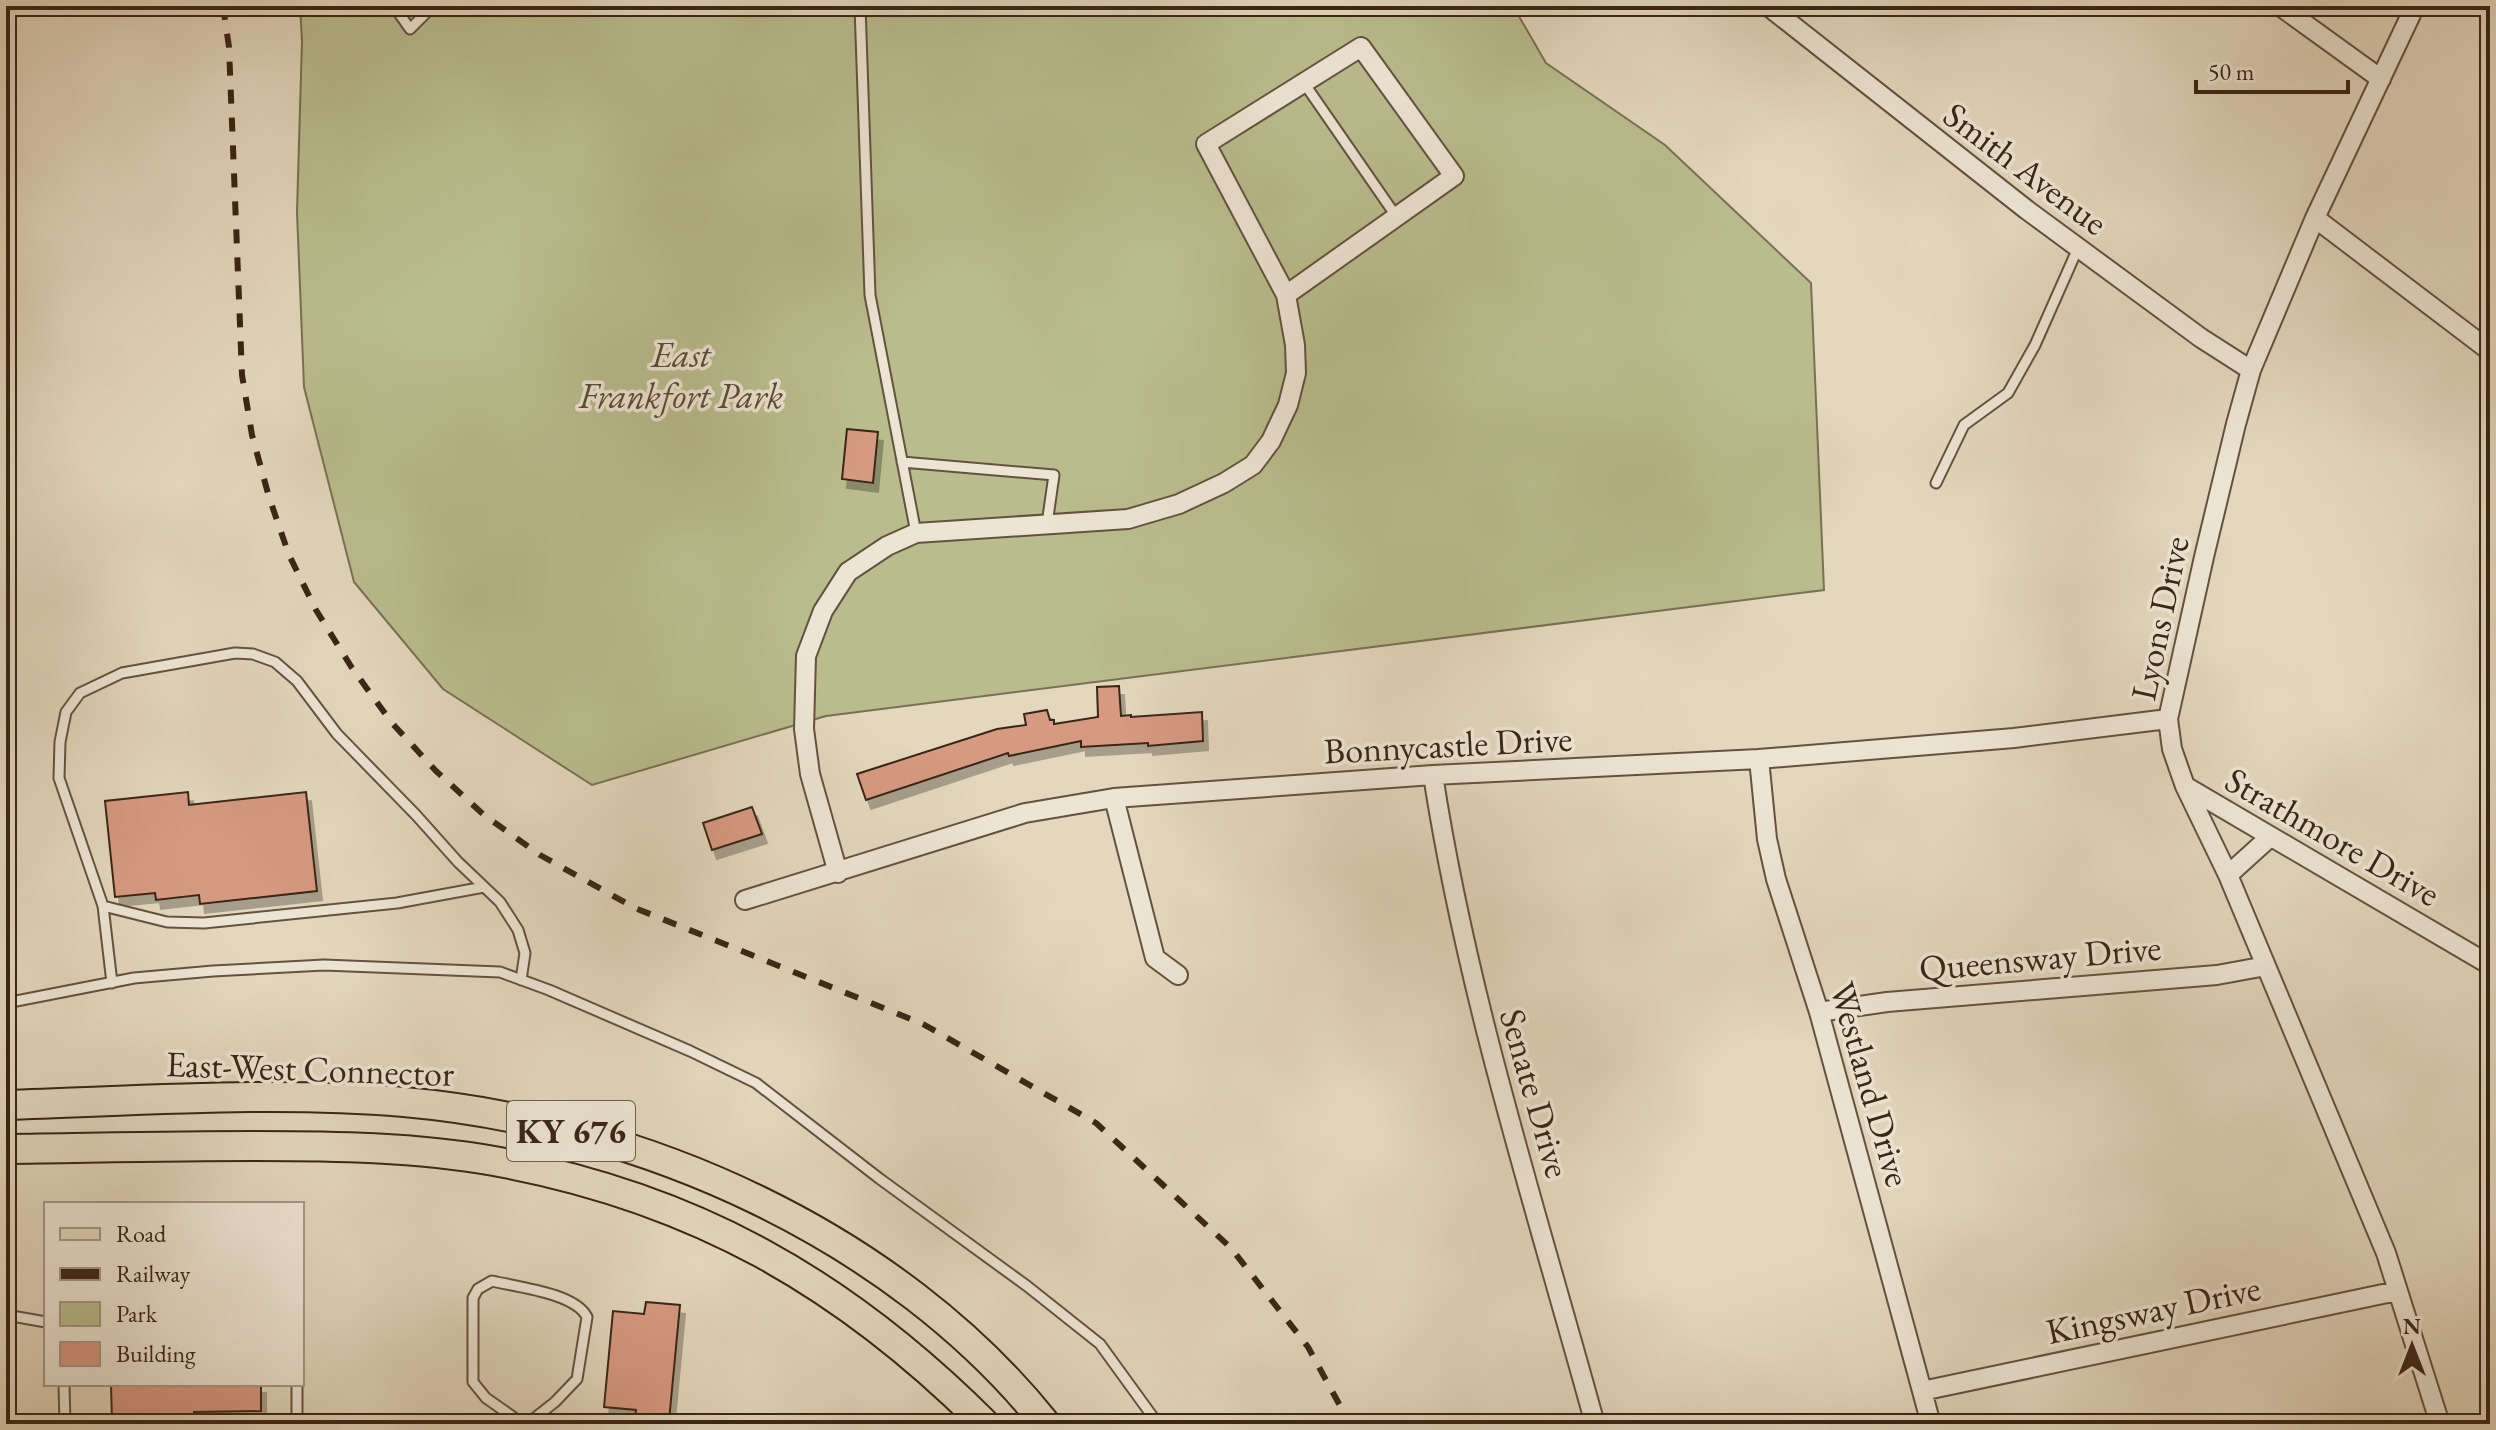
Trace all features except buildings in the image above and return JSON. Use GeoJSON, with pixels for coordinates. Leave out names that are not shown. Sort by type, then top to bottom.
{"type":"FeatureCollection","features":[{"type":"Feature","properties":{"kind":"main road","name":"East-West Connector"},"geometry":{"type":"LineString","coordinates":[[6,1105],[255,1098],[404,1102],[550,1125],[621,1144],[690,1169],[757,1199],[881,1273],[938,1316],[990,1363],[1046,1424]]}},
{"type":"Feature","properties":{"kind":"main road","name":"KY 676"},"geometry":{"type":"LineString","coordinates":[[6,1149],[360,1147],[492,1161],[581,1180],[679,1213],[792,1268],[894,1339],[942,1380],[985,1424]]}},
{"type":"Feature","properties":{"kind":"street","name":"Smith Avenue"},"geometry":{"type":"LineString","coordinates":[[1768,6],[1933,138],[2078,248],[2201,338],[2251,370]]}},
{"type":"Feature","properties":{"kind":"street"},"geometry":{"type":"LineString","coordinates":[[2280,6],[2381,79]]}},
{"type":"Feature","properties":{"kind":"street","name":"Lyons Drive"},"geometry":{"type":"LineString","coordinates":[[2415,6],[2315,218],[2251,370],[2204,557],[2168,719],[2172,749],[2185,786],[2228,875],[2386,1253],[2440,1424]]}},
{"type":"Feature","properties":{"kind":"street"},"geometry":{"type":"LineString","coordinates":[[838,873],[810,774],[804,729],[806,656],[823,611],[848,572],[887,546],[916,533],[1128,519],[1179,504],[1224,483],[1253,465],[1271,441],[1288,405],[1296,373],[1295,345],[1286,295],[1206,144],[1361,47],[1454,176],[1286,295]]}},
{"type":"Feature","properties":{"kind":"street"},"geometry":{"type":"LineString","coordinates":[[2315,218],[2490,351]]}},
{"type":"Feature","properties":{"kind":"street","name":"Bonnycastle Drive"},"geometry":{"type":"LineString","coordinates":[[745,900],[1025,813],[1114,798],[1433,775],[1759,759],[2014,738],[2168,719]]}},
{"type":"Feature","properties":{"kind":"street","name":"Westland Drive"},"geometry":{"type":"LineString","coordinates":[[1759,759],[1767,839],[1776,879],[1819,1012],[1931,1424]]}},
{"type":"Feature","properties":{"kind":"street","name":"Senate Drive"},"geometry":{"type":"LineString","coordinates":[[1433,775],[1445,857],[1471,975],[1595,1424]]}},
{"type":"Feature","properties":{"kind":"street","name":"Strathmore Drive"},"geometry":{"type":"LineString","coordinates":[[2185,786],[2490,965]]}},
{"type":"Feature","properties":{"kind":"street"},"geometry":{"type":"LineString","coordinates":[[1114,798],[1155,958],[1178,975]]}},
{"type":"Feature","properties":{"kind":"street"},"geometry":{"type":"LineString","coordinates":[[2228,875],[2270,837]]}},
{"type":"Feature","properties":{"kind":"street","name":"Queensway Drive"},"geometry":{"type":"LineString","coordinates":[[1819,1012],[1887,1002],[2217,975],[2266,966]]}},
{"type":"Feature","properties":{"kind":"street","name":"Kingsway Drive"},"geometry":{"type":"LineString","coordinates":[[1922,1391],[2397,1291]]}},
{"type":"Feature","properties":{"kind":"lane"},"geometry":{"type":"LineString","coordinates":[[394,6],[410,29],[433,6]]}},
{"type":"Feature","properties":{"kind":"lane"},"geometry":{"type":"LineString","coordinates":[[860,6],[870,295],[916,533]]}},
{"type":"Feature","properties":{"kind":"lane"},"geometry":{"type":"LineString","coordinates":[[1304,83],[1396,216]]}},
{"type":"Feature","properties":{"kind":"lane"},"geometry":{"type":"LineString","coordinates":[[1936,483],[1964,425],[2008,393],[2035,345],[2078,248]]}},
{"type":"Feature","properties":{"kind":"lane"},"geometry":{"type":"LineString","coordinates":[[902,462],[1054,475],[1047,524]]}},
{"type":"Feature","properties":{"kind":"lane"},"geometry":{"type":"LineString","coordinates":[[112,983],[103,906],[59,778],[60,742],[66,712],[80,693],[122,673],[235,653],[253,654],[275,662],[297,681],[337,734],[500,902],[518,930],[525,953],[521,980]]}},
{"type":"Feature","properties":{"kind":"lane"},"geometry":{"type":"LineString","coordinates":[[103,906],[167,922],[204,923],[397,903],[484,887]]}},
{"type":"Feature","properties":{"kind":"lane"},"geometry":{"type":"LineString","coordinates":[[6,1003],[134,978],[213,971],[324,965],[500,972],[690,1051],[756,1083],[1100,1344],[1158,1424]]}},
{"type":"Feature","properties":{"kind":"lane"},"geometry":{"type":"LineString","coordinates":[[492,1281],[567,1299],[582,1308],[587,1317],[577,1379],[555,1402],[525,1424],[486,1398],[473,1382],[473,1298],[478,1289],[492,1281]]}},
{"type":"Feature","properties":{"kind":"lane"},"geometry":{"type":"LineString","coordinates":[[6,1315],[44,1322]]}},
{"type":"Feature","properties":{"kind":"lane"},"geometry":{"type":"LineString","coordinates":[[64,1386],[65,1424]]}},
{"type":"Feature","properties":{"kind":"lane"},"geometry":{"type":"LineString","coordinates":[[297,1386],[297,1424]]}},
{"type":"Feature","properties":{"kind":"green space","name":"East Frankfort Park"},"geometry":{"type":"Polygon","coordinates":[[[300,6],[1513,6],[1546,63],[1665,145],[1811,283],[1824,590],[826,716],[592,785],[443,689],[354,582],[304,387],[297,212],[302,41],[300,6]]]}},
{"type":"Feature","properties":{"kind":"railway"},"geometry":{"type":"LineString","coordinates":[[223,6],[229,47],[242,375],[252,435],[289,555],[316,610],[352,668],[392,723],[436,771],[484,815],[540,855],[635,908],[923,1024],[1096,1123],[1231,1248],[1308,1347],[1350,1424]]}}]}
